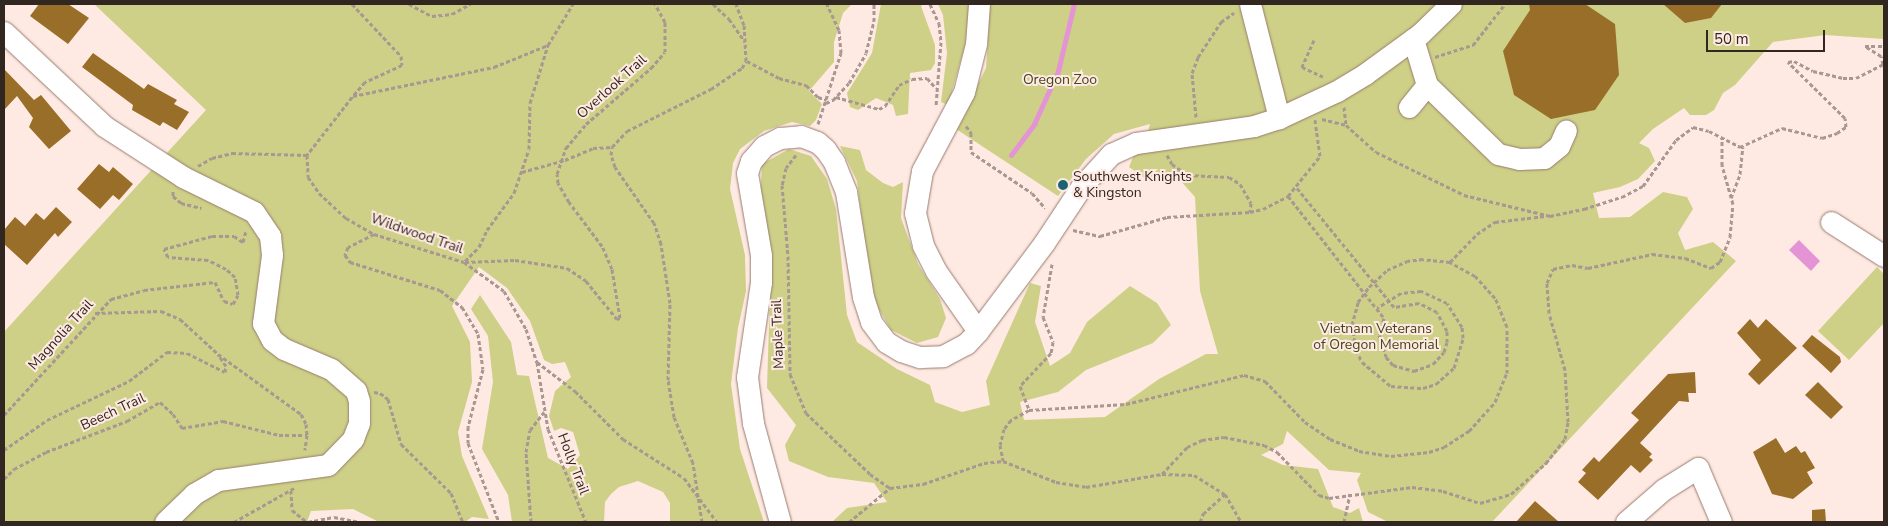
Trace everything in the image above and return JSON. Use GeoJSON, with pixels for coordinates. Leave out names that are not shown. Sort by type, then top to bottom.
{"type":"FeatureCollection","features":[{"type":"Feature","properties":{"kind":"street"},"geometry":{"type":"LineString","coordinates":[[978,331],[936,271],[923,245],[915,213],[922,171],[964,92],[976,44],[979,4]]}},
{"type":"Feature","properties":{"kind":"street"},"geometry":{"type":"LineString","coordinates":[[780,522],[753,423],[747,378],[762,282],[761,255],[747,173],[760,149],[780,138],[809,138],[825,149],[834,162],[850,207],[866,311],[886,342],[911,354],[934,358],[959,349],[978,331],[1044,243],[1084,183],[1111,154],[1136,143],[1254,126],[1311,110],[1356,80],[1416,49],[1451,4]]}},
{"type":"Feature","properties":{"kind":"street"},"geometry":{"type":"LineString","coordinates":[[1251,6],[1279,118]]}},
{"type":"Feature","properties":{"kind":"street"},"geometry":{"type":"LineString","coordinates":[[4,32],[104,126],[183,177],[245,206],[262,222],[270,236],[272,255],[263,323],[272,340],[284,349],[331,369],[356,391],[359,401],[359,423],[348,447],[328,465],[305,470],[225,478],[210,482],[165,522]]}},
{"type":"Feature","properties":{"kind":"street"},"geometry":{"type":"LineString","coordinates":[[1416,49],[1427,85],[1498,154],[1520,159],[1544,158],[1559,146],[1566,130]]}},
{"type":"Feature","properties":{"kind":"street"},"geometry":{"type":"LineString","coordinates":[[1409,107],[1427,85]]}},
{"type":"Feature","properties":{"kind":"street"},"geometry":{"type":"LineString","coordinates":[[1831,222],[1884,256]]}},
{"type":"Feature","properties":{"kind":"street"},"geometry":{"type":"LineString","coordinates":[[1626,522],[1664,489],[1698,468],[1721,522]]}},
{"type":"Feature","properties":{"kind":"path"},"geometry":{"type":"LineString","coordinates":[[206,208],[181,203],[173,196],[175,185],[183,177],[219,155],[254,152],[307,155],[365,82],[402,65],[401,56],[352,4]]}},
{"type":"Feature","properties":{"kind":"path"},"geometry":{"type":"LineString","coordinates":[[409,4],[432,16],[452,14],[470,4]]}},
{"type":"Feature","properties":{"kind":"path"},"geometry":{"type":"LineString","coordinates":[[464,262],[479,247],[487,230],[514,193],[528,150],[530,103],[548,45],[573,4]]}},
{"type":"Feature","properties":{"kind":"path","name":"Overlook Trail"},"geometry":{"type":"LineString","coordinates":[[560,162],[566,148],[586,124],[651,68],[665,52],[665,22],[655,4]]}},
{"type":"Feature","properties":{"kind":"path"},"geometry":{"type":"LineString","coordinates":[[713,4],[729,18],[745,42]]}},
{"type":"Feature","properties":{"kind":"path"},"geometry":{"type":"LineString","coordinates":[[736,4],[744,25],[746,61]]}},
{"type":"Feature","properties":{"kind":"path"},"geometry":{"type":"LineString","coordinates":[[817,126],[827,101],[841,53],[839,30],[827,4]]}},
{"type":"Feature","properties":{"kind":"path"},"geometry":{"type":"LineString","coordinates":[[746,61],[780,78],[806,85],[818,97],[827,101],[836,97],[866,53],[874,4]]}},
{"type":"Feature","properties":{"kind":"path"},"geometry":{"type":"LineString","coordinates":[[930,4],[939,23],[941,42],[936,88],[936,106],[940,110]]}},
{"type":"Feature","properties":{"kind":"path"},"geometry":{"type":"LineString","coordinates":[[1416,49],[1459,52],[1473,44],[1505,4]]}},
{"type":"Feature","properties":{"kind":"path"},"geometry":{"type":"LineString","coordinates":[[1198,134],[1192,73],[1198,57],[1228,14],[1251,6]]}},
{"type":"Feature","properties":{"kind":"path"},"geometry":{"type":"LineString","coordinates":[[1314,40],[1302,67],[1330,80]]}},
{"type":"Feature","properties":{"kind":"path"},"geometry":{"type":"LineString","coordinates":[[352,97],[494,67],[548,45]]}},
{"type":"Feature","properties":{"kind":"path"},"geometry":{"type":"LineString","coordinates":[[1743,147],[1775,130],[1790,128],[1822,138],[1843,130],[1847,124],[1843,114],[1788,62],[1794,61],[1813,71],[1842,78],[1856,78],[1883,64],[1881,56],[1865,46],[1884,46]]}},
{"type":"Feature","properties":{"kind":"path"},"geometry":{"type":"LineString","coordinates":[[702,522],[700,497],[693,463],[674,417],[668,380],[670,303],[661,244],[646,210],[612,160],[612,147],[627,131],[722,82],[746,61]]}},
{"type":"Feature","properties":{"kind":"path"},"geometry":{"type":"LineString","coordinates":[[836,97],[879,109],[885,106],[899,84],[912,79],[927,78],[936,88]]}},
{"type":"Feature","properties":{"kind":"path"},"geometry":{"type":"LineString","coordinates":[[1311,110],[1346,124]]}},
{"type":"Feature","properties":{"kind":"path"},"geometry":{"type":"LineString","coordinates":[[1068,227],[1078,233],[1100,236],[1167,217],[1250,212],[1288,196],[1297,188],[1320,156],[1311,110]]}},
{"type":"Feature","properties":{"kind":"path"},"geometry":{"type":"LineString","coordinates":[[961,124],[971,133],[971,152],[1032,193],[1050,211]]}},
{"type":"Feature","properties":{"kind":"path"},"geometry":{"type":"LineString","coordinates":[[1693,127],[1743,147]]}},
{"type":"Feature","properties":{"kind":"path"},"geometry":{"type":"LineString","coordinates":[[1162,474],[1187,447],[1202,440],[1238,438],[1277,452],[1319,495],[1342,498],[1350,494],[1412,487],[1443,491],[1480,503],[1510,494],[1546,463],[1565,440],[1568,422],[1564,370],[1549,313],[1547,283],[1553,269],[1572,265],[1588,268],[1652,254],[1685,258],[1711,268],[1720,262],[1730,237],[1731,198],[1722,165],[1722,138]]}},
{"type":"Feature","properties":{"kind":"path"},"geometry":{"type":"LineString","coordinates":[[1163,139],[1167,154],[1178,169],[1188,175],[1229,177],[1240,184],[1251,203],[1250,212]]}},
{"type":"Feature","properties":{"kind":"path"},"geometry":{"type":"LineString","coordinates":[[522,172],[560,162],[593,148],[612,147]]}},
{"type":"Feature","properties":{"kind":"path","name":"Maple Trail"},"geometry":{"type":"LineString","coordinates":[[802,147],[786,168],[782,185],[788,256],[790,374],[812,422],[870,474],[890,488]]}},
{"type":"Feature","properties":{"kind":"path"},"geometry":{"type":"LineString","coordinates":[[1731,198],[1740,174],[1743,147]]}},
{"type":"Feature","properties":{"kind":"path","name":"Wildwood Trail"},"geometry":{"type":"LineString","coordinates":[[307,155],[308,177],[319,193],[346,218],[374,234],[464,262],[491,278],[504,291],[526,329],[537,362]]}},
{"type":"Feature","properties":{"kind":"path"},"geometry":{"type":"LineString","coordinates":[[464,262],[515,260],[568,268],[595,290],[619,319],[612,269],[602,246],[558,183],[560,162]]}},
{"type":"Feature","properties":{"kind":"path"},"geometry":{"type":"LineString","coordinates":[[1288,196],[1384,318],[1379,335],[1386,357],[1393,365],[1408,370],[1434,364],[1444,352],[1447,342],[1444,321],[1429,306],[1408,302],[1394,307],[1297,188]]}},
{"type":"Feature","properties":{"kind":"path"},"geometry":{"type":"LineString","coordinates":[[1450,262],[1477,234],[1495,222],[1550,216]]}},
{"type":"Feature","properties":{"kind":"path","name":"Magnolia Trail"},"geometry":{"type":"LineString","coordinates":[[4,415],[94,313],[111,299],[194,282],[215,282],[224,301],[232,304],[238,295],[235,277],[226,269],[208,260],[168,257],[164,249],[212,236],[234,236],[243,242],[246,231],[240,226]]}},
{"type":"Feature","properties":{"kind":"path"},"geometry":{"type":"LineString","coordinates":[[374,234],[348,247],[345,255],[350,262],[440,290],[462,307],[478,334],[483,369],[468,427],[468,443],[499,522]]}},
{"type":"Feature","properties":{"kind":"path"},"geometry":{"type":"LineString","coordinates":[[1029,410],[1020,386],[1051,353],[1053,342],[1042,316],[1052,260],[1044,243]]}},
{"type":"Feature","properties":{"kind":"path"},"geometry":{"type":"LineString","coordinates":[[1003,461],[1000,445],[1004,429],[1016,416],[1029,410],[1126,404],[1244,375],[1265,381],[1305,422],[1330,439],[1359,451],[1391,456],[1429,452],[1452,442],[1481,420],[1495,402],[1507,373],[1509,342],[1495,298],[1474,276],[1450,262],[1423,259],[1407,262],[1387,270],[1368,287],[1358,302],[1352,325],[1356,350],[1378,379],[1401,389],[1436,384],[1459,360],[1463,338],[1454,310],[1448,303],[1421,291],[1401,294],[1377,308]]}},
{"type":"Feature","properties":{"kind":"path"},"geometry":{"type":"LineString","coordinates":[[94,313],[161,311],[192,328],[218,354],[301,414],[306,424],[307,435],[303,460],[305,482],[234,522]]}},
{"type":"Feature","properties":{"kind":"path"},"geometry":{"type":"LineString","coordinates":[[4,450],[47,420],[135,378],[167,352],[187,352],[225,372],[226,366],[218,354]]}},
{"type":"Feature","properties":{"kind":"path"},"geometry":{"type":"LineString","coordinates":[[537,362],[575,391],[623,439],[684,478],[717,522]]}},
{"type":"Feature","properties":{"kind":"path","name":"Holly Trail"},"geometry":{"type":"LineString","coordinates":[[537,362],[544,412],[555,452],[586,522]]}},
{"type":"Feature","properties":{"kind":"path"},"geometry":{"type":"LineString","coordinates":[[359,401],[368,392],[380,392],[388,400],[401,444],[451,493],[463,522]]}},
{"type":"Feature","properties":{"kind":"path","name":"Beech Trail"},"geometry":{"type":"LineString","coordinates":[[4,479],[14,469],[46,452],[127,421],[160,402],[173,414],[182,428],[222,421],[279,435],[307,435]]}},
{"type":"Feature","properties":{"kind":"path"},"geometry":{"type":"LineString","coordinates":[[531,522],[526,452],[530,430],[544,412]]}},
{"type":"Feature","properties":{"kind":"path"},"geometry":{"type":"LineString","coordinates":[[849,522],[890,488],[923,484],[984,463],[1003,461],[1056,482],[1086,487],[1162,474],[1194,475],[1225,494],[1241,522]]}},
{"type":"Feature","properties":{"kind":"path"},"geometry":{"type":"LineString","coordinates":[[291,490],[292,510],[307,522],[334,517],[359,522]]}},
{"type":"Feature","properties":{"kind":"path"},"geometry":{"type":"LineString","coordinates":[[1200,522],[1203,514],[1225,494]]}},
{"type":"Feature","properties":{"kind":"path"},"geometry":{"type":"LineString","coordinates":[[1344,522],[1350,494]]}},
{"type":"Feature","properties":{"kind":"green space"},"geometry":{"type":"Polygon","coordinates":[[[94,4],[852,4],[843,13],[834,42],[834,62],[809,91],[822,104],[816,120],[810,126],[792,122],[764,131],[740,149],[733,163],[730,189],[745,255],[746,291],[738,328],[731,384],[740,449],[764,522],[670,522],[670,503],[663,492],[638,481],[619,487],[611,494],[605,502],[604,522],[512,522],[508,495],[482,449],[493,382],[488,336],[471,309],[480,295],[511,342],[517,375],[529,376],[548,458],[568,469],[580,455],[573,432],[561,428],[554,431],[549,416],[555,391],[571,377],[565,362],[552,364],[544,360],[530,321],[507,288],[479,267],[452,306],[470,342],[472,382],[458,432],[462,456],[489,519],[472,517],[465,522],[379,522],[353,509],[311,511],[307,522],[4,522],[4,332],[206,110],[94,4]]]}},
{"type":"Feature","properties":{"kind":"green space"},"geometry":{"type":"Polygon","coordinates":[[[881,4],[923,4],[921,6],[935,45],[935,63],[931,70],[910,73],[908,114],[896,116],[893,105],[876,98],[858,110],[850,107],[847,93],[872,53],[881,4]]]}},
{"type":"Feature","properties":{"kind":"green space"},"geometry":{"type":"Polygon","coordinates":[[[938,4],[970,4],[968,35],[948,105],[941,102],[947,53],[943,15],[938,4]]]}},
{"type":"Feature","properties":{"kind":"green space"},"geometry":{"type":"Polygon","coordinates":[[[990,4],[1884,4],[1884,39],[1825,35],[1773,42],[1735,85],[1723,93],[1714,110],[1706,115],[1690,115],[1684,108],[1653,129],[1639,143],[1649,148],[1655,161],[1638,179],[1620,187],[1593,193],[1599,218],[1630,217],[1663,192],[1687,197],[1693,209],[1678,233],[1685,250],[1713,242],[1736,261],[1492,522],[1388,522],[1368,512],[1357,480],[1361,473],[1329,470],[1287,431],[1283,444],[1261,455],[1283,465],[1318,469],[1333,507],[1350,513],[1359,508],[1363,522],[832,522],[847,508],[887,502],[874,483],[828,477],[789,461],[785,445],[796,425],[767,388],[771,263],[760,198],[762,164],[789,149],[811,156],[827,179],[836,209],[847,315],[857,342],[897,369],[930,385],[935,402],[962,412],[990,405],[986,381],[1030,283],[1041,286],[1035,322],[1050,366],[1070,353],[1087,322],[1130,286],[1157,303],[1171,325],[1153,343],[1086,370],[1058,392],[1020,402],[1024,420],[1105,417],[1159,379],[1206,354],[1218,354],[1200,291],[1195,197],[1179,179],[1150,182],[1129,167],[1136,150],[1145,142],[1150,124],[1114,134],[1086,159],[1058,196],[956,129],[986,68],[990,4]]]}},
{"type":"Feature","properties":{"kind":"green space"},"geometry":{"type":"Polygon","coordinates":[[[840,146],[860,150],[866,170],[883,183],[893,187],[903,182],[901,218],[918,264],[940,299],[946,318],[938,337],[917,343],[891,330],[871,296],[857,181],[840,146]]]}},
{"type":"Feature","properties":{"kind":"green space"},"geometry":{"type":"Polygon","coordinates":[[[1877,267],[1884,274],[1884,323],[1849,360],[1818,331],[1877,267]]]}},
{"type":"Feature","properties":{"kind":"shaded area"},"geometry":{"type":"Polygon","coordinates":[[[1799,240],[1820,261],[1811,271],[1789,250],[1799,240]]]}},
{"type":"Feature","properties":{"kind":"building"},"geometry":{"type":"Polygon","coordinates":[[[39,4],[68,4],[89,18],[68,44],[30,16],[39,4]]]}},
{"type":"Feature","properties":{"kind":"building"},"geometry":{"type":"Polygon","coordinates":[[[1529,4],[1585,4],[1615,24],[1619,75],[1595,110],[1551,119],[1514,95],[1503,51],[1530,10],[1529,4]]]}},
{"type":"Feature","properties":{"kind":"building"},"geometry":{"type":"Polygon","coordinates":[[[1663,4],[1722,4],[1711,18],[1685,23],[1663,4]]]}},
{"type":"Feature","properties":{"kind":"building"},"geometry":{"type":"Polygon","coordinates":[[[93,53],[144,89],[148,84],[177,100],[174,104],[189,112],[177,130],[163,122],[160,126],[132,110],[133,105],[82,67],[93,53]]]}},
{"type":"Feature","properties":{"kind":"building"},"geometry":{"type":"Polygon","coordinates":[[[4,69],[34,100],[41,95],[71,131],[49,149],[29,127],[33,118],[17,96],[4,110],[4,69]]]}},
{"type":"Feature","properties":{"kind":"building"},"geometry":{"type":"Polygon","coordinates":[[[99,164],[109,172],[113,167],[133,184],[119,200],[113,195],[100,209],[77,189],[99,164]]]}},
{"type":"Feature","properties":{"kind":"building"},"geometry":{"type":"Polygon","coordinates":[[[56,207],[72,222],[58,237],[55,233],[27,265],[4,244],[4,230],[15,217],[25,226],[36,213],[44,220],[56,207]]]}},
{"type":"Feature","properties":{"kind":"building"},"geometry":{"type":"Polygon","coordinates":[[[1750,319],[1758,328],[1766,319],[1797,348],[1759,385],[1748,374],[1761,360],[1737,333],[1750,319]]]}},
{"type":"Feature","properties":{"kind":"building"},"geometry":{"type":"Polygon","coordinates":[[[1812,335],[1840,357],[1841,362],[1831,373],[1802,346],[1812,335]]]}},
{"type":"Feature","properties":{"kind":"building"},"geometry":{"type":"Polygon","coordinates":[[[1695,372],[1696,393],[1688,393],[1689,402],[1679,401],[1640,443],[1652,454],[1649,457],[1653,460],[1640,473],[1631,465],[1598,500],[1578,482],[1586,473],[1582,470],[1594,457],[1599,462],[1639,420],[1631,413],[1668,374],[1695,372]]]}},
{"type":"Feature","properties":{"kind":"building"},"geometry":{"type":"Polygon","coordinates":[[[1818,382],[1843,407],[1831,419],[1805,395],[1818,382]]]}},
{"type":"Feature","properties":{"kind":"building"},"geometry":{"type":"Polygon","coordinates":[[[1776,438],[1785,453],[1796,446],[1801,453],[1805,451],[1815,468],[1807,472],[1813,483],[1793,499],[1772,494],[1753,452],[1776,438]]]}},
{"type":"Feature","properties":{"kind":"building"},"geometry":{"type":"Polygon","coordinates":[[[1535,501],[1559,522],[1516,522],[1535,501]]]}},
{"type":"Feature","properties":{"kind":"building"},"geometry":{"type":"Polygon","coordinates":[[[1825,509],[1826,522],[1812,522],[1812,510],[1825,509]]]}},
{"type":"Feature","properties":{"kind":"waterway"},"geometry":{"type":"LineString","coordinates":[[1011,155],[1034,124],[1058,71],[1074,4]]}},
{"type":"Feature","properties":{"kind":"place","name":"Southwest Knights & Kingston"},"geometry":{"type":"Point","coordinates":[1063,185]}},
{"type":"Feature","properties":{"kind":"park label","name":"Oregon Zoo"},"geometry":{"type":"Point","coordinates":[1060,80]}},
{"type":"Feature","properties":{"kind":"park label","name":"Vietnam Veterans of Oregon Memorial"},"geometry":{"type":"Point","coordinates":[1376,338]}}]}
